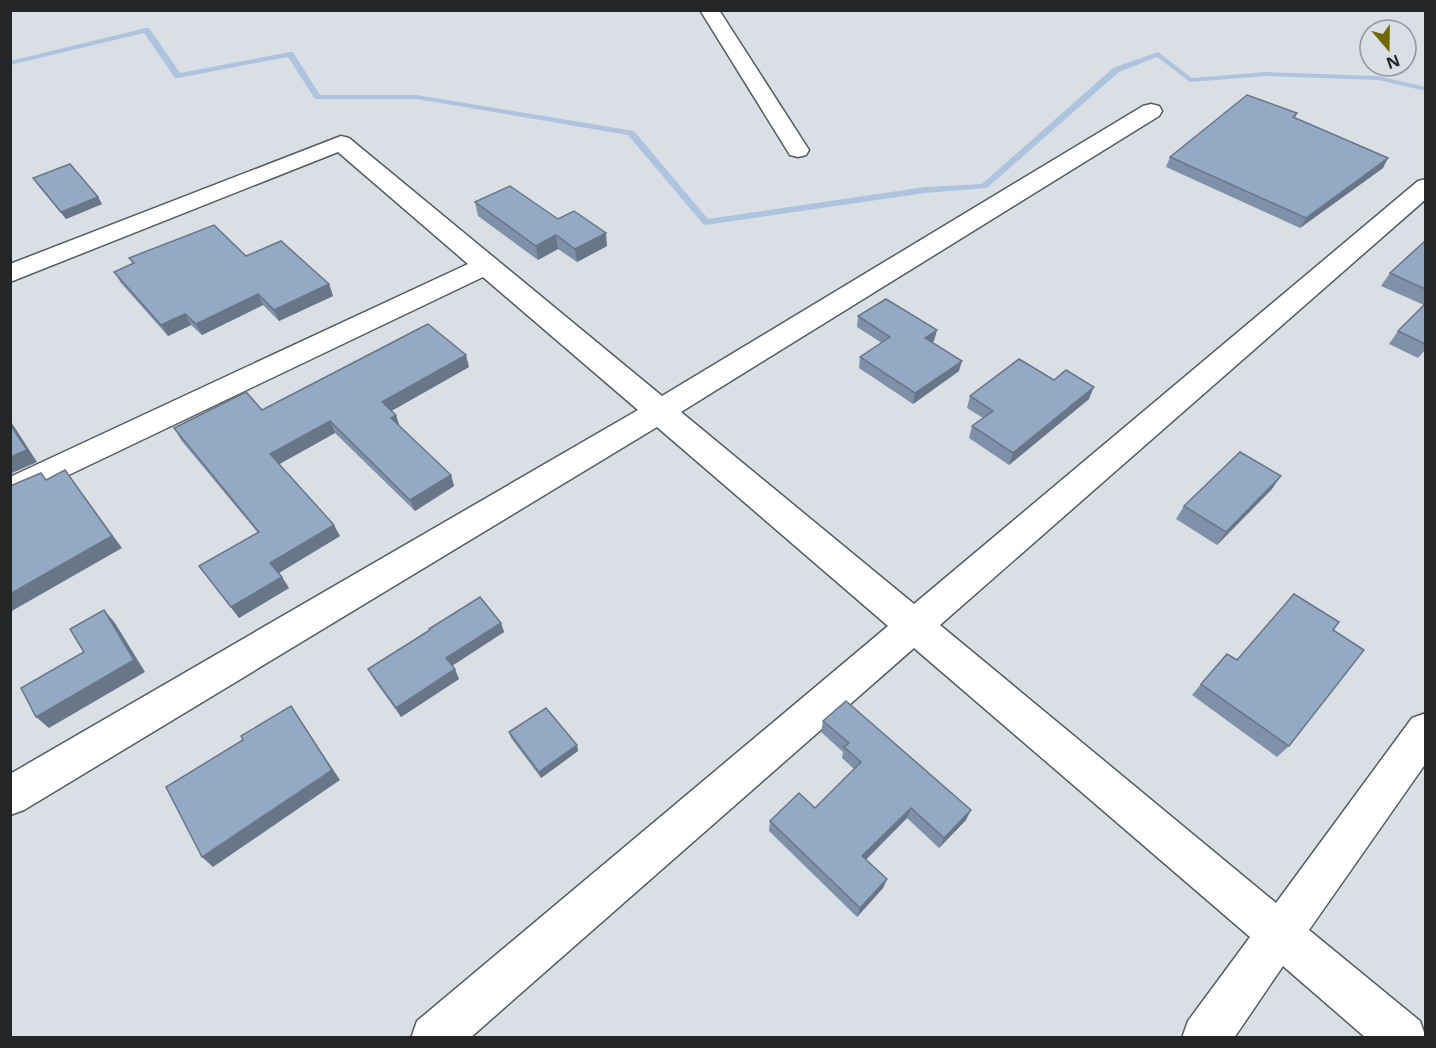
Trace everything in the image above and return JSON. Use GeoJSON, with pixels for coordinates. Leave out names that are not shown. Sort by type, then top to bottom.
{"type":"FeatureCollection","features":[{"type":"Feature","properties":{"kind":"street"},"geometry":{"type":"LineString","coordinates":[[709,10],[798,150]]}},
{"type":"Feature","properties":{"kind":"street"},"geometry":{"type":"LineString","coordinates":[[10,796],[660,411],[1151,111]]}},
{"type":"Feature","properties":{"kind":"street"},"geometry":{"type":"LineString","coordinates":[[10,274],[341,144],[1403,1038]]}},
{"type":"Feature","properties":{"kind":"street"},"geometry":{"type":"LineString","coordinates":[[434,1038],[1425,186]]}},
{"type":"Feature","properties":{"kind":"street"},"geometry":{"type":"LineString","coordinates":[[10,492],[486,266]]}},
{"type":"Feature","properties":{"kind":"street"},"geometry":{"type":"LineString","coordinates":[[1205,1038],[1425,730]]}},
{"type":"Feature","properties":{"kind":"building"},"geometry":{"type":"Polygon","coordinates":[[[1247,95],[1297,113],[1293,117],[1388,158],[1306,218],[1170,157],[1247,95]]]}},
{"type":"Feature","properties":{"kind":"building"},"geometry":{"type":"Polygon","coordinates":[[[70,164],[98,197],[61,212],[33,178],[70,164]]]}},
{"type":"Feature","properties":{"kind":"building"},"geometry":{"type":"Polygon","coordinates":[[[510,186],[558,219],[574,211],[606,233],[575,249],[556,235],[536,246],[475,202],[510,186]]]}},
{"type":"Feature","properties":{"kind":"building"},"geometry":{"type":"Polygon","coordinates":[[[214,225],[246,256],[281,241],[329,284],[274,310],[258,294],[196,324],[185,314],[161,325],[114,272],[134,263],[129,258],[214,225]]]}},
{"type":"Feature","properties":{"kind":"building"},"geometry":{"type":"Polygon","coordinates":[[[1425,241],[1425,289],[1390,273],[1425,241]]]}},
{"type":"Feature","properties":{"kind":"building"},"geometry":{"type":"Polygon","coordinates":[[[886,299],[937,330],[925,338],[962,361],[915,393],[860,357],[890,337],[858,316],[886,299]]]}},
{"type":"Feature","properties":{"kind":"building"},"geometry":{"type":"Polygon","coordinates":[[[1425,304],[1425,344],[1398,331],[1425,304]]]}},
{"type":"Feature","properties":{"kind":"building"},"geometry":{"type":"Polygon","coordinates":[[[428,324],[466,355],[382,402],[396,415],[391,418],[451,475],[410,500],[330,421],[270,454],[334,525],[270,563],[282,577],[231,607],[199,566],[259,532],[174,428],[246,392],[262,410],[428,324]]]}},
{"type":"Feature","properties":{"kind":"building"},"geometry":{"type":"Polygon","coordinates":[[[1019,359],[1054,380],[1066,370],[1094,387],[1013,453],[972,426],[993,411],[970,396],[1019,359]]]}},
{"type":"Feature","properties":{"kind":"building"},"geometry":{"type":"Polygon","coordinates":[[[10,424],[27,450],[10,457],[10,424]]]}},
{"type":"Feature","properties":{"kind":"building"},"geometry":{"type":"Polygon","coordinates":[[[1240,452],[1281,476],[1226,532],[1184,506],[1240,452]]]}},
{"type":"Feature","properties":{"kind":"building"},"geometry":{"type":"Polygon","coordinates":[[[65,470],[112,536],[10,594],[10,486],[41,473],[46,480],[65,470]]]}},
{"type":"Feature","properties":{"kind":"building"},"geometry":{"type":"Polygon","coordinates":[[[1294,594],[1339,622],[1333,630],[1364,650],[1289,746],[1201,684],[1227,654],[1237,660],[1294,594]]]}},
{"type":"Feature","properties":{"kind":"building"},"geometry":{"type":"Polygon","coordinates":[[[480,597],[501,623],[446,658],[455,669],[396,708],[368,669],[480,597]]]}},
{"type":"Feature","properties":{"kind":"building"},"geometry":{"type":"Polygon","coordinates":[[[104,610],[134,660],[36,717],[21,688],[84,652],[70,629],[104,610]]]}},
{"type":"Feature","properties":{"kind":"building"},"geometry":{"type":"Polygon","coordinates":[[[846,701],[971,810],[944,838],[911,808],[862,856],[887,879],[860,908],[770,821],[799,793],[815,808],[861,762],[844,747],[849,743],[823,721],[846,701]]]}},
{"type":"Feature","properties":{"kind":"building"},"geometry":{"type":"Polygon","coordinates":[[[291,706],[332,770],[202,857],[166,787],[243,740],[241,736],[291,706]]]}},
{"type":"Feature","properties":{"kind":"building"},"geometry":{"type":"Polygon","coordinates":[[[546,708],[577,745],[539,772],[509,732],[546,708]]]}},
{"type":"Feature","properties":{"kind":"waterway"},"geometry":{"type":"LineString","coordinates":[[10,63],[146,30],[178,76],[290,54],[318,97],[417,97],[631,133],[706,222],[925,190],[984,186],[1116,70],[1158,54],[1190,80],[1266,74],[1378,78],[1426,89]]}}]}
